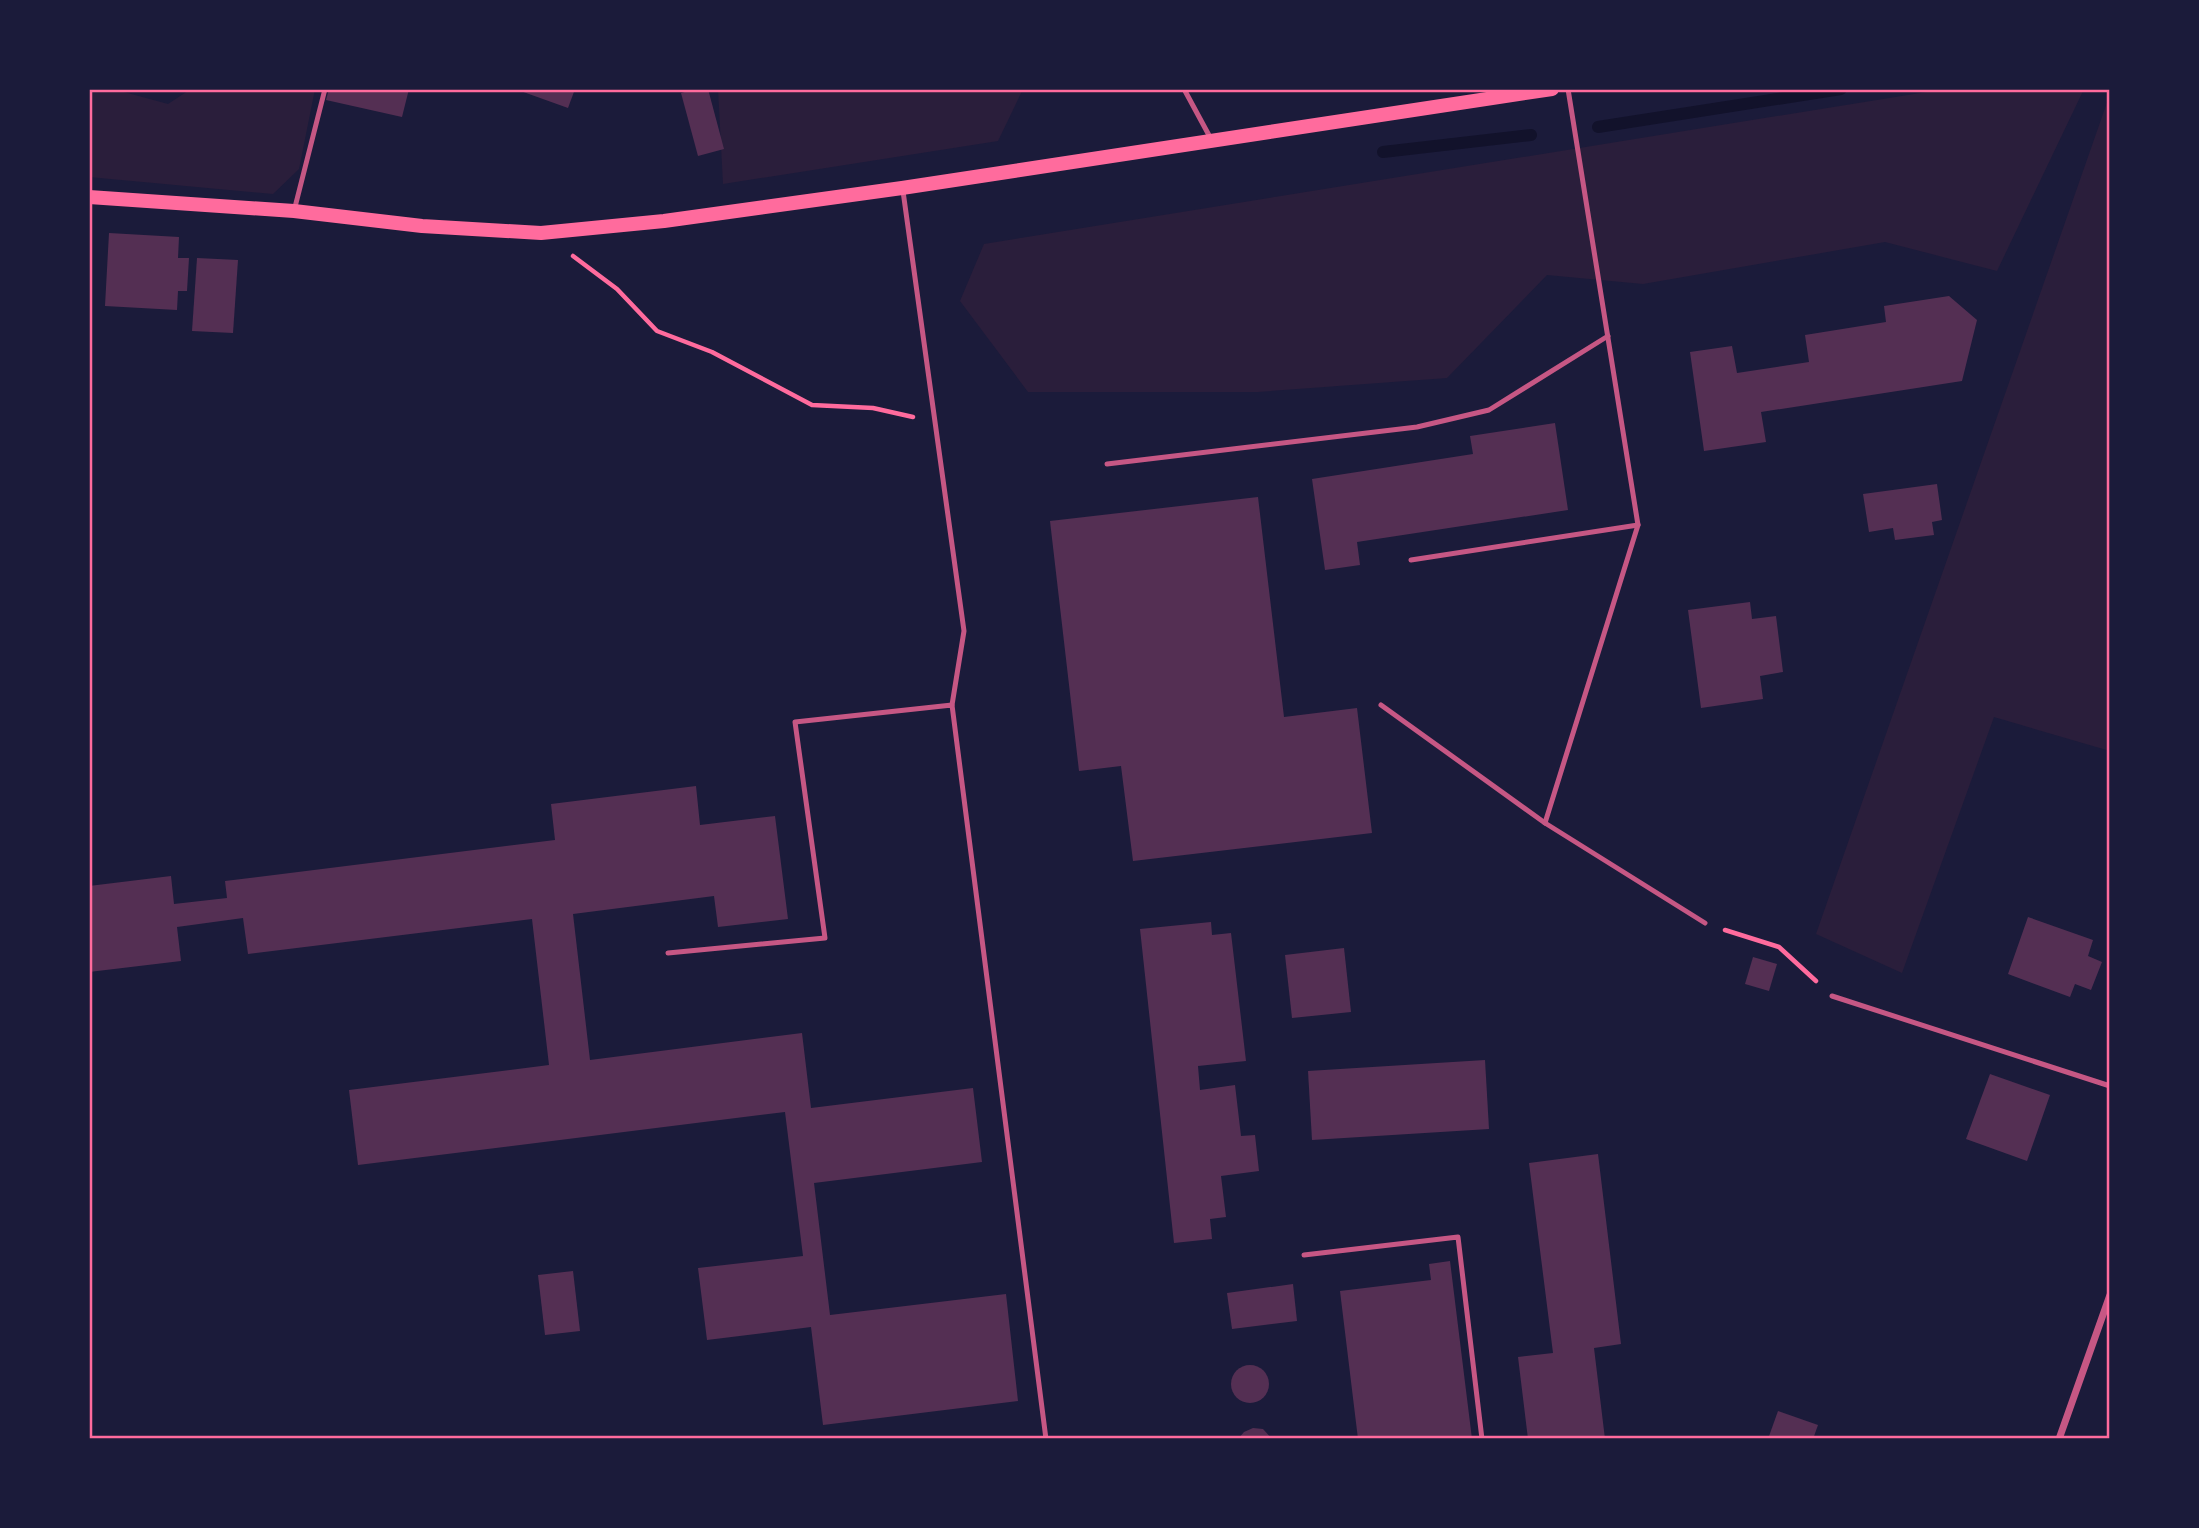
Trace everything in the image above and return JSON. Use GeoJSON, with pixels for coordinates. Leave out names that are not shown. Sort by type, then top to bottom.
{"type":"FeatureCollection","features":[{"type":"Feature","properties":{"kind":"main road"},"geometry":{"type":"LineString","coordinates":[[89,197],[294,211],[422,226],[541,233],[664,221],[902,188],[1552,89]]}},
{"type":"Feature","properties":{"kind":"street"},"geometry":{"type":"LineString","coordinates":[[2059,1439],[2110,1295]]}},
{"type":"Feature","properties":{"kind":"lane"},"geometry":{"type":"LineString","coordinates":[[294,211],[325,89]]}},
{"type":"Feature","properties":{"kind":"lane"},"geometry":{"type":"LineString","coordinates":[[1184,89],[1212,141]]}},
{"type":"Feature","properties":{"kind":"lane"},"geometry":{"type":"LineString","coordinates":[[1545,823],[1638,525],[1568,89]]}},
{"type":"Feature","properties":{"kind":"lane"},"geometry":{"type":"LineString","coordinates":[[902,188],[964,631],[952,705],[1045,1439]]}},
{"type":"Feature","properties":{"kind":"lane"},"geometry":{"type":"LineString","coordinates":[[1107,464],[1417,427],[1489,410],[1608,336]]}},
{"type":"Feature","properties":{"kind":"lane"},"geometry":{"type":"LineString","coordinates":[[1411,560],[1638,525]]}},
{"type":"Feature","properties":{"kind":"lane"},"geometry":{"type":"LineString","coordinates":[[668,953],[825,938],[795,722],[952,705]]}},
{"type":"Feature","properties":{"kind":"lane"},"geometry":{"type":"LineString","coordinates":[[1381,705],[1545,823],[1704,923]]}},
{"type":"Feature","properties":{"kind":"lane"},"geometry":{"type":"LineString","coordinates":[[1832,996],[2110,1086]]}},
{"type":"Feature","properties":{"kind":"lane"},"geometry":{"type":"LineString","coordinates":[[1304,1255],[1458,1237],[1482,1439]]}},
{"type":"Feature","properties":{"kind":"path"},"geometry":{"type":"LineString","coordinates":[[541,233],[617,289],[657,331],[712,352],[811,405],[873,408],[935,422]]}},
{"type":"Feature","properties":{"kind":"path"},"geometry":{"type":"LineString","coordinates":[[1704,923],[1779,947],[1832,996]]}},
{"type":"Feature","properties":{"kind":"shaded area"},"geometry":{"type":"Polygon","coordinates":[[[89,89],[113,89],[168,104],[191,89],[315,89],[299,169],[273,194],[89,177],[89,89]]]}},
{"type":"Feature","properties":{"kind":"shaded area"},"geometry":{"type":"Polygon","coordinates":[[[718,89],[1023,89],[998,141],[723,184],[718,89]]]}},
{"type":"Feature","properties":{"kind":"shaded area"},"geometry":{"type":"Polygon","coordinates":[[[1945,89],[2084,89],[1997,271],[1885,242],[1643,284],[1547,275],[1447,378],[1258,392],[1028,392],[960,301],[984,244],[1945,89]]]}},
{"type":"Feature","properties":{"kind":"shaded area"},"geometry":{"type":"Polygon","coordinates":[[[2110,94],[2110,751],[1994,717],[1902,973],[1816,934],[2110,94]]]}},
{"type":"Feature","properties":{"kind":"building"},"geometry":{"type":"Polygon","coordinates":[[[329,89],[409,89],[402,117],[326,100],[329,89]]]}},
{"type":"Feature","properties":{"kind":"building"},"geometry":{"type":"Polygon","coordinates":[[[515,89],[575,89],[568,108],[515,89]]]}},
{"type":"Feature","properties":{"kind":"building"},"geometry":{"type":"Polygon","coordinates":[[[708,89],[724,149],[698,156],[681,93],[708,89]]]}},
{"type":"Feature","properties":{"kind":"building"},"geometry":{"type":"Polygon","coordinates":[[[109,233],[179,237],[178,258],[189,258],[187,291],[178,291],[177,310],[105,306],[109,233]]]}},
{"type":"Feature","properties":{"kind":"building"},"geometry":{"type":"Polygon","coordinates":[[[197,258],[238,260],[233,333],[192,331],[197,258]]]}},
{"type":"Feature","properties":{"kind":"building"},"geometry":{"type":"Polygon","coordinates":[[[1949,296],[1977,320],[1962,381],[1761,412],[1766,442],[1704,451],[1690,352],[1732,346],[1737,373],[1809,362],[1805,335],[1886,322],[1884,306],[1949,296]]]}},
{"type":"Feature","properties":{"kind":"building"},"geometry":{"type":"Polygon","coordinates":[[[1555,423],[1568,510],[1357,542],[1360,565],[1325,570],[1312,479],[1473,454],[1470,436],[1555,423]]]}},
{"type":"Feature","properties":{"kind":"building"},"geometry":{"type":"Polygon","coordinates":[[[1937,484],[1942,520],[1932,522],[1934,535],[1895,540],[1893,528],[1869,532],[1863,494],[1937,484]]]}},
{"type":"Feature","properties":{"kind":"building"},"geometry":{"type":"Polygon","coordinates":[[[1258,497],[1284,717],[1357,708],[1372,833],[1133,861],[1121,766],[1079,771],[1050,521],[1258,497]]]}},
{"type":"Feature","properties":{"kind":"building"},"geometry":{"type":"Polygon","coordinates":[[[1750,602],[1752,619],[1776,616],[1783,672],[1760,676],[1763,699],[1701,708],[1688,610],[1750,602]]]}},
{"type":"Feature","properties":{"kind":"building"},"geometry":{"type":"Polygon","coordinates":[[[696,786],[700,825],[775,816],[788,919],[718,927],[714,896],[573,914],[590,1060],[802,1033],[811,1108],[973,1088],[982,1162],[814,1183],[830,1315],[1006,1294],[1018,1401],[823,1425],[811,1327],[707,1340],[698,1268],[803,1256],[785,1112],[358,1165],[349,1090],[549,1065],[532,919],[248,954],[243,918],[177,927],[181,961],[89,972],[89,886],[171,876],[174,904],[227,898],[225,881],[555,840],[551,804],[696,786]]]}},
{"type":"Feature","properties":{"kind":"building"},"geometry":{"type":"Polygon","coordinates":[[[2028,917],[2093,940],[2088,956],[2102,962],[2091,990],[2075,984],[2070,997],[2008,974],[2028,917]]]}},
{"type":"Feature","properties":{"kind":"building"},"geometry":{"type":"Polygon","coordinates":[[[1211,922],[1212,935],[1231,933],[1246,1061],[1198,1066],[1200,1090],[1235,1085],[1241,1136],[1255,1135],[1259,1171],[1221,1176],[1226,1217],[1210,1219],[1212,1239],[1174,1243],[1140,929],[1211,922]]]}},
{"type":"Feature","properties":{"kind":"building"},"geometry":{"type":"Polygon","coordinates":[[[1344,948],[1351,1012],[1292,1018],[1285,955],[1344,948]]]}},
{"type":"Feature","properties":{"kind":"building"},"geometry":{"type":"Polygon","coordinates":[[[1753,957],[1777,964],[1769,991],[1745,984],[1753,957]]]}},
{"type":"Feature","properties":{"kind":"building"},"geometry":{"type":"Polygon","coordinates":[[[1485,1060],[1489,1129],[1312,1140],[1308,1071],[1485,1060]]]}},
{"type":"Feature","properties":{"kind":"building"},"geometry":{"type":"Polygon","coordinates":[[[1990,1074],[2050,1095],[2027,1161],[1966,1139],[1990,1074]]]}},
{"type":"Feature","properties":{"kind":"building"},"geometry":{"type":"Polygon","coordinates":[[[1598,1154],[1621,1344],[1594,1348],[1605,1439],[1528,1439],[1518,1357],[1553,1353],[1529,1163],[1598,1154]]]}},
{"type":"Feature","properties":{"kind":"building"},"geometry":{"type":"Polygon","coordinates":[[[1450,1261],[1472,1439],[1358,1439],[1340,1291],[1431,1280],[1429,1264],[1450,1261]]]}},
{"type":"Feature","properties":{"kind":"building"},"geometry":{"type":"Polygon","coordinates":[[[573,1271],[580,1331],[545,1335],[538,1275],[573,1271]]]}},
{"type":"Feature","properties":{"kind":"building"},"geometry":{"type":"Polygon","coordinates":[[[1293,1284],[1297,1321],[1232,1329],[1227,1293],[1293,1284]]]}},
{"type":"Feature","properties":{"kind":"building"},"geometry":{"type":"Polygon","coordinates":[[[1250,1365],[1264,1370],[1269,1384],[1264,1398],[1250,1403],[1236,1398],[1231,1384],[1236,1370],[1250,1365]]]}},
{"type":"Feature","properties":{"kind":"building"},"geometry":{"type":"Polygon","coordinates":[[[1778,1411],[1818,1425],[1813,1439],[1768,1439],[1778,1411]]]}},
{"type":"Feature","properties":{"kind":"building"},"geometry":{"type":"Polygon","coordinates":[[[1253,1428],[1263,1429],[1272,1439],[1238,1439],[1253,1428]]]}},
{"type":"Feature","properties":{"kind":"waterway"},"geometry":{"type":"LineString","coordinates":[[1598,127],[1841,89]]}},
{"type":"Feature","properties":{"kind":"waterway"},"geometry":{"type":"LineString","coordinates":[[1383,152],[1531,135]]}}]}
